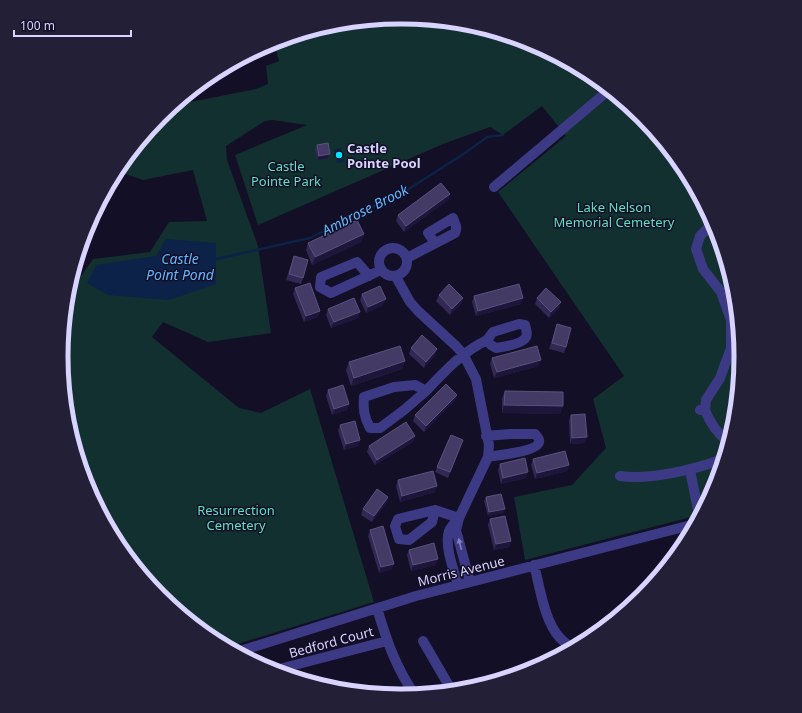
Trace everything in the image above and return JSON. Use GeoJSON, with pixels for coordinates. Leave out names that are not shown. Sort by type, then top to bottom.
{"type":"FeatureCollection","features":[{"type":"Feature","properties":{"kind":"street"},"geometry":{"type":"LineString","coordinates":[[494,187],[604,94]]}},
{"type":"Feature","properties":{"kind":"street"},"geometry":{"type":"LineString","coordinates":[[708,228],[700,236],[696,249],[703,269],[721,292],[730,320],[731,348],[720,378],[706,400],[702,410],[710,424],[723,438]]}},
{"type":"Feature","properties":{"kind":"street"},"geometry":{"type":"LineString","coordinates":[[407,258],[435,243]]}},
{"type":"Feature","properties":{"kind":"street"},"geometry":{"type":"LineString","coordinates":[[396,248],[404,253],[407,258],[406,267],[400,275],[396,277],[387,276],[379,266],[380,256],[386,249],[396,248]]}},
{"type":"Feature","properties":{"kind":"street"},"geometry":{"type":"LineString","coordinates":[[369,276],[381,270]]}},
{"type":"Feature","properties":{"kind":"street"},"geometry":{"type":"LineString","coordinates":[[396,277],[410,302],[463,354],[476,379],[486,436],[489,445],[488,456],[458,518],[450,530],[448,538],[449,553],[458,585]]}},
{"type":"Feature","properties":{"kind":"street"},"geometry":{"type":"LineString","coordinates":[[426,391],[415,385],[394,387],[364,397],[363,407],[365,418],[370,428],[380,428],[404,410],[426,391],[463,354],[487,340]]}},
{"type":"Feature","properties":{"kind":"street"},"geometry":{"type":"LineString","coordinates":[[486,436],[525,433],[535,434],[539,439],[536,446],[520,452],[488,456]]}},
{"type":"Feature","properties":{"kind":"street"},"geometry":{"type":"LineString","coordinates":[[620,476],[648,476],[690,470],[717,461]]}},
{"type":"Feature","properties":{"kind":"street"},"geometry":{"type":"LineString","coordinates":[[690,470],[697,507]]}},
{"type":"Feature","properties":{"kind":"street"},"geometry":{"type":"LineString","coordinates":[[435,510],[458,518]]}},
{"type":"Feature","properties":{"kind":"street"},"geometry":{"type":"LineString","coordinates":[[458,518],[456,530],[470,582]]}},
{"type":"Feature","properties":{"kind":"street","name":"Morris Avenue"},"geometry":{"type":"LineString","coordinates":[[245,650],[377,608],[458,585],[687,526]]}},
{"type":"Feature","properties":{"kind":"street"},"geometry":{"type":"LineString","coordinates":[[534,565],[551,624],[559,637],[567,644]]}},
{"type":"Feature","properties":{"kind":"street"},"geometry":{"type":"LineString","coordinates":[[377,608],[392,655],[410,689]]}},
{"type":"Feature","properties":{"kind":"street","name":"Bedford Court"},"geometry":{"type":"LineString","coordinates":[[284,668],[387,641]]}},
{"type":"Feature","properties":{"kind":"street"},"geometry":{"type":"LineString","coordinates":[[423,641],[449,685]]}},
{"type":"Feature","properties":{"kind":"green space"},"geometry":{"type":"Polygon","coordinates":[[[401,24],[466,30],[508,42],[548,58],[586,80],[603,93],[636,121],[651,137],[665,154],[689,190],[699,209],[716,250],[722,270],[731,313],[734,356],[731,400],[722,443],[716,463],[692,517],[525,560],[514,497],[572,485],[606,448],[593,399],[624,376],[498,192],[566,136],[542,106],[503,135],[490,127],[443,144],[258,225],[235,155],[307,125],[272,120],[265,121],[226,146],[227,160],[258,246],[271,333],[208,342],[163,322],[152,337],[239,408],[261,413],[310,389],[374,602],[236,645],[216,633],[199,620],[166,592],[151,576],[137,559],[113,523],[94,484],[80,443],[71,400],[68,356],[71,313],[78,281],[93,259],[150,252],[169,222],[207,221],[193,170],[143,180],[124,173],[151,137],[166,121],[187,103],[256,89],[268,84],[266,66],[279,61],[276,48],[315,35],[336,30],[401,24]]]}},
{"type":"Feature","properties":{"kind":"water","name":"Castle Pointe Pool"},"geometry":{"type":"Polygon","coordinates":[[[341,148],[344,162],[337,163],[334,149],[341,148]]]}},
{"type":"Feature","properties":{"kind":"water","name":"Castle Point Pond"},"geometry":{"type":"Polygon","coordinates":[[[166,239],[216,243],[216,284],[169,300],[108,295],[87,283],[96,265],[156,256],[166,239]]]}},
{"type":"Feature","properties":{"kind":"building"},"geometry":{"type":"Polygon","coordinates":[[[328,143],[330,154],[319,156],[317,145],[328,143]]]}},
{"type":"Feature","properties":{"kind":"building"},"geometry":{"type":"Polygon","coordinates":[[[441,183],[450,194],[406,226],[398,215],[441,183]]]}},
{"type":"Feature","properties":{"kind":"building"},"geometry":{"type":"Polygon","coordinates":[[[357,220],[364,234],[315,257],[308,243],[357,220]]]}},
{"type":"Feature","properties":{"kind":"building"},"geometry":{"type":"Polygon","coordinates":[[[294,256],[308,260],[303,278],[289,274],[294,256]]]}},
{"type":"Feature","properties":{"kind":"building"},"geometry":{"type":"Polygon","coordinates":[[[310,283],[320,311],[306,316],[295,288],[310,283]]]}},
{"type":"Feature","properties":{"kind":"building"},"geometry":{"type":"Polygon","coordinates":[[[449,284],[463,298],[452,309],[439,295],[449,284]]]}},
{"type":"Feature","properties":{"kind":"building"},"geometry":{"type":"Polygon","coordinates":[[[519,284],[523,298],[478,311],[474,296],[519,284]]]}},
{"type":"Feature","properties":{"kind":"building"},"geometry":{"type":"Polygon","coordinates":[[[380,286],[386,299],[368,307],[362,294],[380,286]]]}},
{"type":"Feature","properties":{"kind":"building"},"geometry":{"type":"Polygon","coordinates":[[[546,288],[561,302],[551,312],[537,298],[546,288]]]}},
{"type":"Feature","properties":{"kind":"building"},"geometry":{"type":"Polygon","coordinates":[[[354,298],[360,312],[334,322],[328,309],[354,298]]]}},
{"type":"Feature","properties":{"kind":"building"},"geometry":{"type":"Polygon","coordinates":[[[557,324],[571,328],[566,347],[552,343],[557,324]]]}},
{"type":"Feature","properties":{"kind":"building"},"geometry":{"type":"Polygon","coordinates":[[[422,335],[437,349],[426,362],[411,348],[422,335]]]}},
{"type":"Feature","properties":{"kind":"building"},"geometry":{"type":"Polygon","coordinates":[[[400,346],[405,361],[354,378],[349,362],[400,346]]]}},
{"type":"Feature","properties":{"kind":"building"},"geometry":{"type":"Polygon","coordinates":[[[537,346],[541,360],[497,372],[492,358],[537,346]]]}},
{"type":"Feature","properties":{"kind":"building"},"geometry":{"type":"Polygon","coordinates":[[[446,384],[457,395],[426,426],[415,415],[446,384]]]}},
{"type":"Feature","properties":{"kind":"building"},"geometry":{"type":"Polygon","coordinates":[[[343,385],[349,404],[334,409],[328,390],[343,385]]]}},
{"type":"Feature","properties":{"kind":"building"},"geometry":{"type":"Polygon","coordinates":[[[505,391],[563,392],[563,406],[504,405],[505,391]]]}},
{"type":"Feature","properties":{"kind":"building"},"geometry":{"type":"Polygon","coordinates":[[[585,414],[587,437],[572,438],[571,415],[585,414]]]}},
{"type":"Feature","properties":{"kind":"building"},"geometry":{"type":"Polygon","coordinates":[[[355,421],[360,440],[346,444],[340,425],[355,421]]]}},
{"type":"Feature","properties":{"kind":"building"},"geometry":{"type":"Polygon","coordinates":[[[406,422],[415,436],[377,460],[369,446],[406,422]]]}},
{"type":"Feature","properties":{"kind":"building"},"geometry":{"type":"Polygon","coordinates":[[[451,435],[463,440],[450,472],[437,467],[451,435]]]}},
{"type":"Feature","properties":{"kind":"building"},"geometry":{"type":"Polygon","coordinates":[[[565,451],[569,465],[537,473],[533,459],[565,451]]]}},
{"type":"Feature","properties":{"kind":"building"},"geometry":{"type":"Polygon","coordinates":[[[525,458],[528,472],[503,478],[500,464],[525,458]]]}},
{"type":"Feature","properties":{"kind":"building"},"geometry":{"type":"Polygon","coordinates":[[[433,471],[437,486],[402,496],[398,480],[433,471]]]}},
{"type":"Feature","properties":{"kind":"building"},"geometry":{"type":"Polygon","coordinates":[[[377,489],[388,497],[374,516],[363,509],[377,489]]]}},
{"type":"Feature","properties":{"kind":"building"},"geometry":{"type":"Polygon","coordinates":[[[501,494],[505,509],[489,512],[486,497],[501,494]]]}},
{"type":"Feature","properties":{"kind":"building"},"geometry":{"type":"Polygon","coordinates":[[[505,516],[511,541],[496,544],[490,519],[505,516]]]}},
{"type":"Feature","properties":{"kind":"building"},"geometry":{"type":"Polygon","coordinates":[[[383,526],[394,564],[381,567],[370,530],[383,526]]]}},
{"type":"Feature","properties":{"kind":"building"},"geometry":{"type":"Polygon","coordinates":[[[434,543],[438,559],[413,565],[409,550],[434,543]]]}},
{"type":"Feature","properties":{"kind":"waterway","name":"Ambrose Brook"},"geometry":{"type":"LineString","coordinates":[[216,259],[310,238],[407,190],[487,137],[503,135]]}},
{"type":"Feature","properties":{"kind":"place","name":"Castle Pointe Pool"},"geometry":{"type":"Point","coordinates":[339,155]}},
{"type":"Feature","properties":{"kind":"park label","name":"Castle Pointe Park"},"geometry":{"type":"Point","coordinates":[286,174]}},
{"type":"Feature","properties":{"kind":"park label","name":"Lake Nelson Memorial Cemetery"},"geometry":{"type":"Point","coordinates":[614,214]}},
{"type":"Feature","properties":{"kind":"park label","name":"Resurrection Cemetery"},"geometry":{"type":"Point","coordinates":[236,518]}}]}
